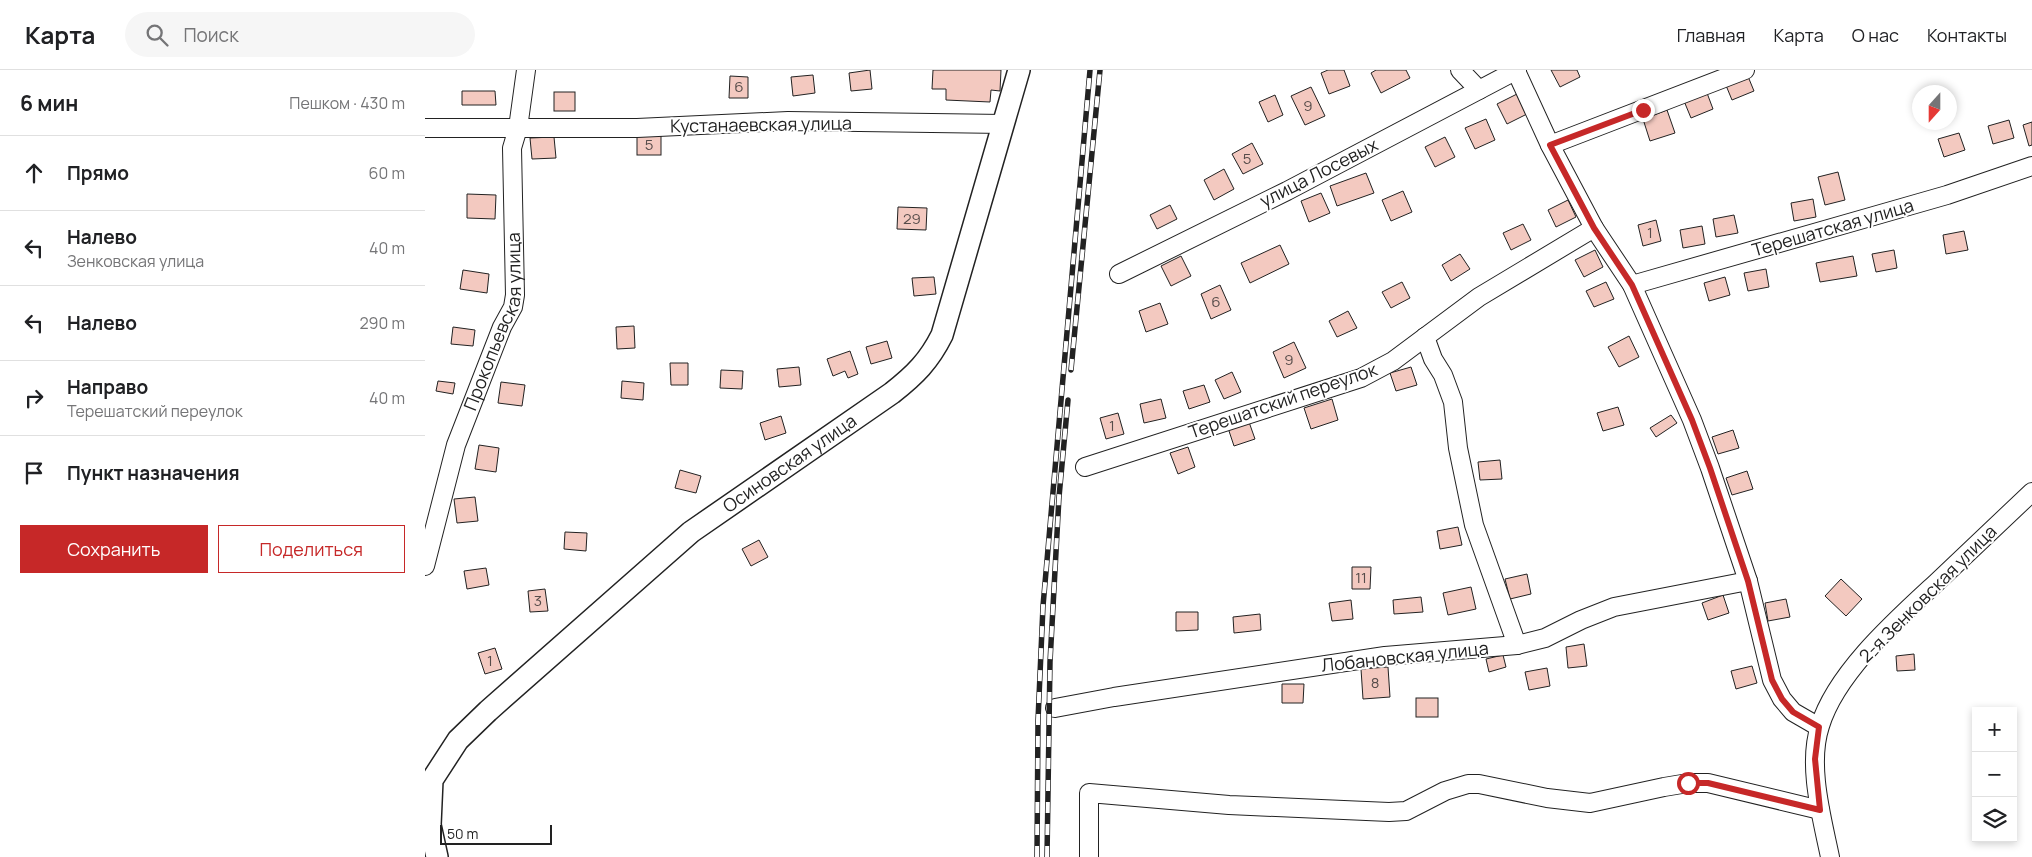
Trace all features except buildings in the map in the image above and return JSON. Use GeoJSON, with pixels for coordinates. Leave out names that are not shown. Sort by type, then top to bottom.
{"type":"FeatureCollection","features":[{"type":"Feature","properties":{"kind":"main road","name":"Осиновская улица"},"geometry":{"type":"LineString","coordinates":[[429,774],[458,740],[488,711],[691,532],[892,393],[914,375],[933,353],[942,335],[1019,70]]}},
{"type":"Feature","properties":{"kind":"main road"},"geometry":{"type":"LineString","coordinates":[[429,774],[430,825],[437,857]]}},
{"type":"Feature","properties":{"kind":"street","name":"Прокопьевская улица"},"geometry":{"type":"LineString","coordinates":[[425,566],[457,445],[502,327],[513,308],[515,295],[512,148],[518,128],[526,70]]}},
{"type":"Feature","properties":{"kind":"street"},"geometry":{"type":"LineString","coordinates":[[1460,70],[1479,90]]}},
{"type":"Feature","properties":{"kind":"street"},"geometry":{"type":"LineString","coordinates":[[1517,70],[1550,145],[1594,228],[1632,285],[1692,420],[1748,581],[1772,680],[1782,699],[1793,712],[1819,727]]}},
{"type":"Feature","properties":{"kind":"street","name":"улица Лосевых"},"geometry":{"type":"LineString","coordinates":[[1119,274],[1287,191],[1517,70]]}},
{"type":"Feature","properties":{"kind":"street"},"geometry":{"type":"LineString","coordinates":[[1550,145],[1745,70]]}},
{"type":"Feature","properties":{"kind":"street","name":"Кустанаевская улица"},"geometry":{"type":"LineString","coordinates":[[425,128],[637,128],[788,121],[1004,124]]}},
{"type":"Feature","properties":{"kind":"street","name":"Терешатская улица"},"geometry":{"type":"LineString","coordinates":[[1632,285],[1947,195],[2032,166]]}},
{"type":"Feature","properties":{"kind":"street","name":"Терешатский переулок"},"geometry":{"type":"LineString","coordinates":[[1085,467],[1361,378],[1393,361],[1479,297],[1594,228]]}},
{"type":"Feature","properties":{"kind":"street"},"geometry":{"type":"LineString","coordinates":[[1425,337],[1453,402],[1458,448],[1474,525],[1517,645]]}},
{"type":"Feature","properties":{"kind":"street","name":"2-я Зенковская улица"},"geometry":{"type":"LineString","coordinates":[[1829,857],[1820,810],[1815,759],[1819,727],[1830,702],[1857,664],[1886,630],[2032,492]]}},
{"type":"Feature","properties":{"kind":"street","name":"Лобановская улица"},"geometry":{"type":"LineString","coordinates":[[1055,708],[1385,656],[1517,645],[1545,638],[1581,620],[1614,607],[1748,581]]}},
{"type":"Feature","properties":{"kind":"street"},"geometry":{"type":"LineString","coordinates":[[1089,857],[1089,793],[1229,805],[1389,812],[1406,811],[1445,791],[1468,784],[1479,784],[1547,798],[1590,803],[1664,787],[1688,783],[1708,783],[1820,810]]}},
{"type":"Feature","properties":{"kind":"railway"},"geometry":{"type":"LineString","coordinates":[[1037,857],[1038,720],[1043,606],[1090,70]]}},
{"type":"Feature","properties":{"kind":"railway"},"geometry":{"type":"LineString","coordinates":[[1071,370],[1100,70]]}},
{"type":"Feature","properties":{"kind":"railway"},"geometry":{"type":"LineString","coordinates":[[1047,857],[1050,662],[1059,497],[1068,400]]}},
{"type":"Feature","properties":{"kind":"route"},"geometry":{"type":"LineString","coordinates":[[1643,110],[1550,145],[1594,228],[1632,285],[1692,420],[1748,581],[1772,680],[1782,699],[1793,712],[1819,727],[1815,759],[1816,785],[1820,810],[1708,783],[1688,783]]}}]}
